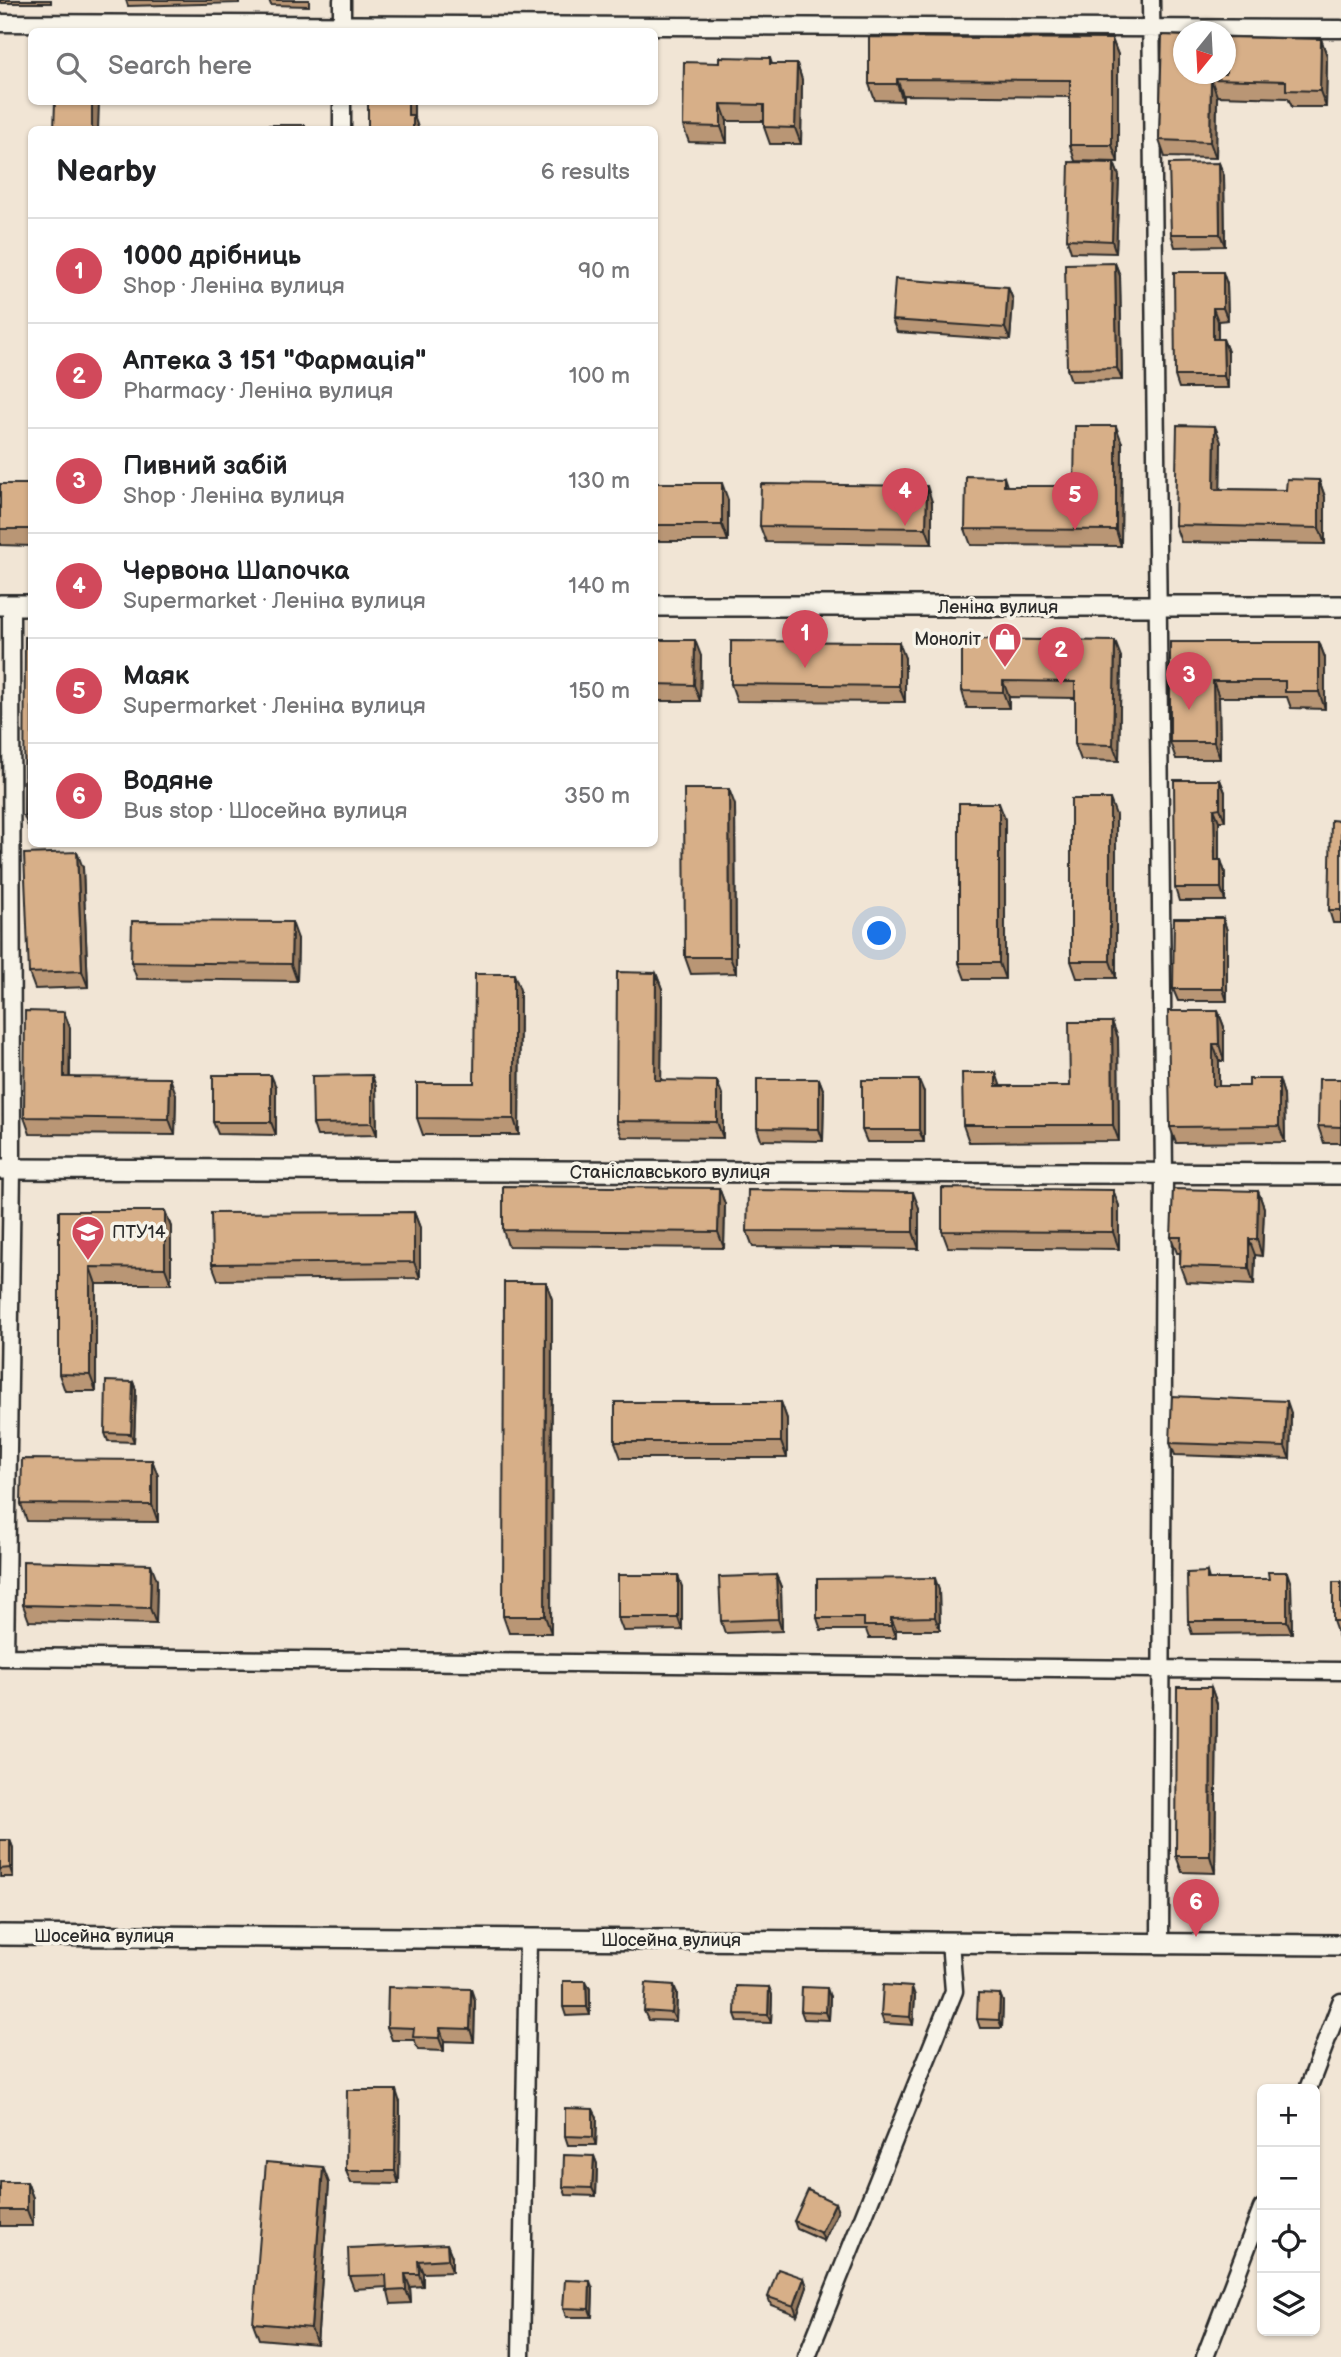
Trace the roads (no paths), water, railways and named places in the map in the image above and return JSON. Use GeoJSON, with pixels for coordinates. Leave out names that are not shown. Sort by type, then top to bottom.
{"type":"FeatureCollection","features":[{"type":"Feature","properties":{"kind":"street"},"geometry":{"type":"LineString","coordinates":[[342,0],[342,27]]}},
{"type":"Feature","properties":{"kind":"street"},"geometry":{"type":"LineString","coordinates":[[1151,0],[1164,1174],[1160,1944]]}},
{"type":"Feature","properties":{"kind":"street"},"geometry":{"type":"LineString","coordinates":[[0,23],[342,27],[1341,29]]}},
{"type":"Feature","properties":{"kind":"street"},"geometry":{"type":"LineString","coordinates":[[342,105],[342,126]]}},
{"type":"Feature","properties":{"kind":"street"},"geometry":{"type":"LineString","coordinates":[[28,605],[5,605],[3,1657],[1341,1671]]}},
{"type":"Feature","properties":{"kind":"street","name":"Леніна вулиця"},"geometry":{"type":"LineString","coordinates":[[658,606],[1341,606]]}},
{"type":"Feature","properties":{"kind":"street","name":"Станіславського вулиця"},"geometry":{"type":"LineString","coordinates":[[6,1169],[1341,1174]]}},
{"type":"Feature","properties":{"kind":"street","name":"Шосейна вулиця"},"geometry":{"type":"LineString","coordinates":[[0,1935],[1341,1945]]}},
{"type":"Feature","properties":{"kind":"street"},"geometry":{"type":"LineString","coordinates":[[521,2357],[528,1939]]}},
{"type":"Feature","properties":{"kind":"street"},"geometry":{"type":"LineString","coordinates":[[807,2357],[954,1991],[950,1942]]}},
{"type":"Feature","properties":{"kind":"street"},"geometry":{"type":"LineString","coordinates":[[1310,2084],[1341,2002]]}},
{"type":"Feature","properties":{"kind":"street"},"geometry":{"type":"LineString","coordinates":[[1205,2357],[1261,2210]]}},
{"type":"Feature","properties":{"kind":"place","name":"Червона Шапочка"},"geometry":{"type":"Point","coordinates":[905,526]}},
{"type":"Feature","properties":{"kind":"place","name":"Маяк"},"geometry":{"type":"Point","coordinates":[1075,530]}},
{"type":"Feature","properties":{"kind":"place","name":"1000 дрібниць"},"geometry":{"type":"Point","coordinates":[805,668]}},
{"type":"Feature","properties":{"kind":"place","name":"Моноліт"},"geometry":{"type":"Point","coordinates":[1005,669]}},
{"type":"Feature","properties":{"kind":"place","name":"Аптека 3 151 \"Фармація\""},"geometry":{"type":"Point","coordinates":[1061,685]}},
{"type":"Feature","properties":{"kind":"place","name":"Пивний забій"},"geometry":{"type":"Point","coordinates":[1189,710]}},
{"type":"Feature","properties":{"kind":"place","name":"ПТУ14"},"geometry":{"type":"Point","coordinates":[88,1262]}},
{"type":"Feature","properties":{"kind":"place","name":"Водяне"},"geometry":{"type":"Point","coordinates":[1196,1937]}}]}
